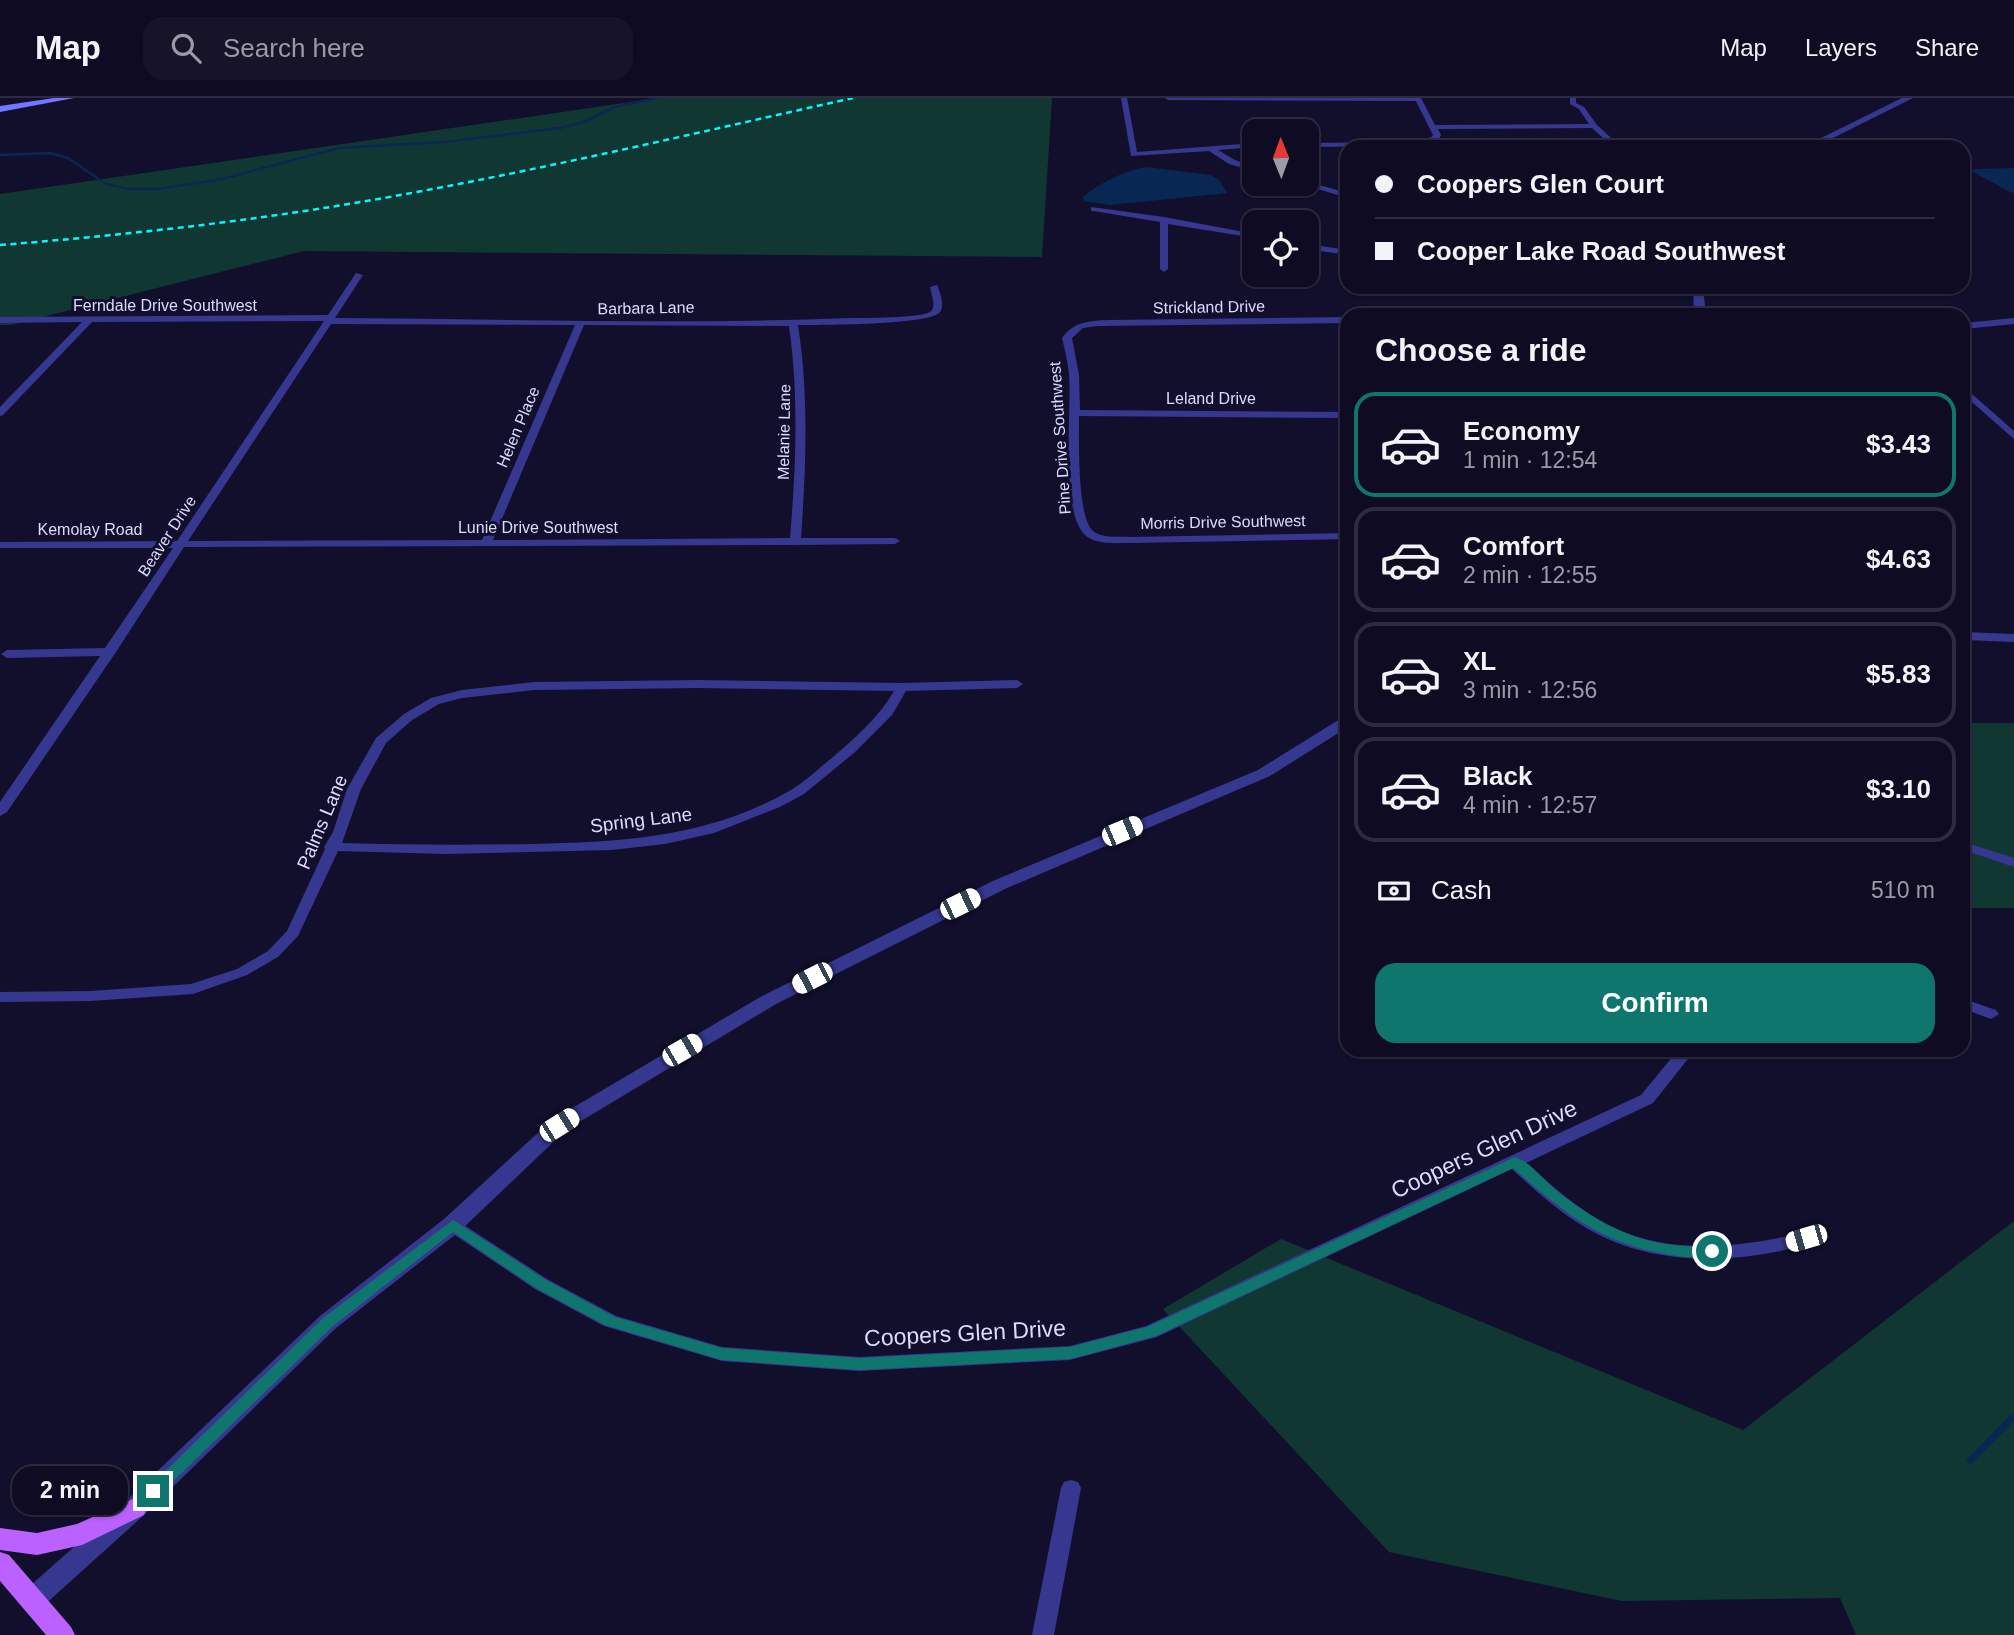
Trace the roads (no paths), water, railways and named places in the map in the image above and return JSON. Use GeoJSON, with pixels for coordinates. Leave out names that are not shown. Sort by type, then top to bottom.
{"type":"FeatureCollection","features":[{"type":"Feature","properties":{"kind":"main road"},"geometry":{"type":"LineString","coordinates":[[0,109],[70,98]]}},
{"type":"Feature","properties":{"kind":"main road"},"geometry":{"type":"LineString","coordinates":[[0,1539],[37,1544],[82,1534],[135,1508]]}},
{"type":"Feature","properties":{"kind":"main road"},"geometry":{"type":"LineString","coordinates":[[0,1563],[62,1635]]}},
{"type":"Feature","properties":{"kind":"street"},"geometry":{"type":"LineString","coordinates":[[1124,98],[1134,154],[1242,146]]}},
{"type":"Feature","properties":{"kind":"street"},"geometry":{"type":"LineString","coordinates":[[1168,98],[1418,98],[1437,135],[1432,140]]}},
{"type":"Feature","properties":{"kind":"street"},"geometry":{"type":"LineString","coordinates":[[1573,98],[1573,104],[1582,108],[1594,126],[1609,140]]}},
{"type":"Feature","properties":{"kind":"street"},"geometry":{"type":"LineString","coordinates":[[1822,140],[1909,98]]}},
{"type":"Feature","properties":{"kind":"street"},"geometry":{"type":"LineString","coordinates":[[1433,127],[1594,126]]}},
{"type":"Feature","properties":{"kind":"street"},"geometry":{"type":"LineString","coordinates":[[1320,145],[1340,144]]}},
{"type":"Feature","properties":{"kind":"street"},"geometry":{"type":"LineString","coordinates":[[1210,149],[1242,165]]}},
{"type":"Feature","properties":{"kind":"street"},"geometry":{"type":"LineString","coordinates":[[1320,188],[1340,194]]}},
{"type":"Feature","properties":{"kind":"street"},"geometry":{"type":"LineString","coordinates":[[1094,209],[1242,234]]}},
{"type":"Feature","properties":{"kind":"street"},"geometry":{"type":"LineString","coordinates":[[1164,219],[1164,269]]}},
{"type":"Feature","properties":{"kind":"street"},"geometry":{"type":"LineString","coordinates":[[1319,248],[1340,252]]}},
{"type":"Feature","properties":{"kind":"street","name":"Beaver Drive"},"geometry":{"type":"LineString","coordinates":[[0,812],[110,652],[359,275]]}},
{"type":"Feature","properties":{"kind":"street","name":"Barbara Lane"},"geometry":{"type":"LineString","coordinates":[[329,319],[793,323],[929,316],[938,307],[934,287]]}},
{"type":"Feature","properties":{"kind":"street","name":"Ferndale Drive Southwest"},"geometry":{"type":"LineString","coordinates":[[0,320],[329,319]]}},
{"type":"Feature","properties":{"kind":"street"},"geometry":{"type":"LineString","coordinates":[[0,413],[89,320]]}},
{"type":"Feature","properties":{"kind":"street","name":"Strickland Drive"},"geometry":{"type":"LineString","coordinates":[[1072,329],[1082,325],[1109,323],[1340,320]]}},
{"type":"Feature","properties":{"kind":"street"},"geometry":{"type":"LineString","coordinates":[[1970,325],[2014,321]]}},
{"type":"Feature","properties":{"kind":"street","name":"Helen Place"},"geometry":{"type":"LineString","coordinates":[[486,543],[580,323]]}},
{"type":"Feature","properties":{"kind":"street","name":"Melanie Lane"},"geometry":{"type":"LineString","coordinates":[[793,323],[799,363],[802,420],[796,542]]}},
{"type":"Feature","properties":{"kind":"street","name":"Pine Drive Southwest"},"geometry":{"type":"LineString","coordinates":[[1072,329],[1067,338],[1074,372],[1074,460],[1082,524],[1099,538]]}},
{"type":"Feature","properties":{"kind":"street"},"geometry":{"type":"LineString","coordinates":[[1970,396],[2014,436]]}},
{"type":"Feature","properties":{"kind":"street","name":"Leland Drive"},"geometry":{"type":"LineString","coordinates":[[1074,413],[1340,415]]}},
{"type":"Feature","properties":{"kind":"street","name":"Morris Drive Southwest"},"geometry":{"type":"LineString","coordinates":[[1099,538],[1130,540],[1340,536]]}},
{"type":"Feature","properties":{"kind":"street","name":"Lunie Drive Southwest"},"geometry":{"type":"LineString","coordinates":[[180,544],[895,541]]}},
{"type":"Feature","properties":{"kind":"street","name":"Kemolay Road"},"geometry":{"type":"LineString","coordinates":[[0,545],[180,544]]}},
{"type":"Feature","properties":{"kind":"street"},"geometry":{"type":"LineString","coordinates":[[1970,636],[2014,638]]}},
{"type":"Feature","properties":{"kind":"street"},"geometry":{"type":"LineString","coordinates":[[7,654],[110,652]]}},
{"type":"Feature","properties":{"kind":"street","name":"Palms Lane"},"geometry":{"type":"LineString","coordinates":[[0,997],[91,996],[193,989],[242,972],[273,954],[293,933],[340,832],[354,789],[381,741],[408,717],[435,701],[462,694],[534,686],[711,684],[902,687],[1017,684]]}},
{"type":"Feature","properties":{"kind":"street","name":"Spring Lane"},"geometry":{"type":"LineString","coordinates":[[331,847],[446,850],[611,846],[665,840],[709,830],[775,804],[799,791],[850,749],[888,712],[902,687]]}},
{"type":"Feature","properties":{"kind":"street"},"geometry":{"type":"LineString","coordinates":[[33,1600],[135,1508],[328,1322],[453,1225],[559,1125],[758,1006],[1001,884],[1264,773],[1340,725]]}},
{"type":"Feature","properties":{"kind":"street"},"geometry":{"type":"LineString","coordinates":[[1970,848],[2014,863]]}},
{"type":"Feature","properties":{"kind":"street"},"geometry":{"type":"LineString","coordinates":[[1970,1006],[1991,1014]]}},
{"type":"Feature","properties":{"kind":"street","name":"Coopers Glen Drive"},"geometry":{"type":"LineString","coordinates":[[453,1225],[541,1284],[610,1321],[722,1354],[859,1364],[1070,1353],[1151,1332],[1647,1099],[1680,1057]]}},
{"type":"Feature","properties":{"kind":"street"},"geometry":{"type":"LineString","coordinates":[[1515,1162],[1583,1218],[1606,1232],[1647,1247],[1690,1252],[1777,1246],[1806,1238]]}},
{"type":"Feature","properties":{"kind":"street"},"geometry":{"type":"LineString","coordinates":[[1043,1635],[1071,1488]]}},
{"type":"Feature","properties":{"kind":"water"},"geometry":{"type":"Polygon","coordinates":[[[1146,167],[1210,175],[1219,180],[1227,193],[1110,205],[1084,201],[1083,197],[1105,182],[1146,167]]]}},
{"type":"Feature","properties":{"kind":"water"},"geometry":{"type":"Polygon","coordinates":[[[2014,168],[2014,194],[1971,171],[1976,169],[2014,168]]]}},
{"type":"Feature","properties":{"kind":"waterway"},"geometry":{"type":"LineString","coordinates":[[0,155],[50,153],[68,158],[106,184],[128,189],[158,189],[222,179],[339,148],[445,142],[560,128],[584,122],[615,107],[657,98]]}},
{"type":"Feature","properties":{"kind":"waterway"},"geometry":{"type":"LineString","coordinates":[[1970,1461],[2014,1416]]}},
{"type":"Feature","properties":{"kind":"railway"},"geometry":{"type":"LineString","coordinates":[[0,245],[189,226],[378,199],[557,164],[853,98]]}}]}
